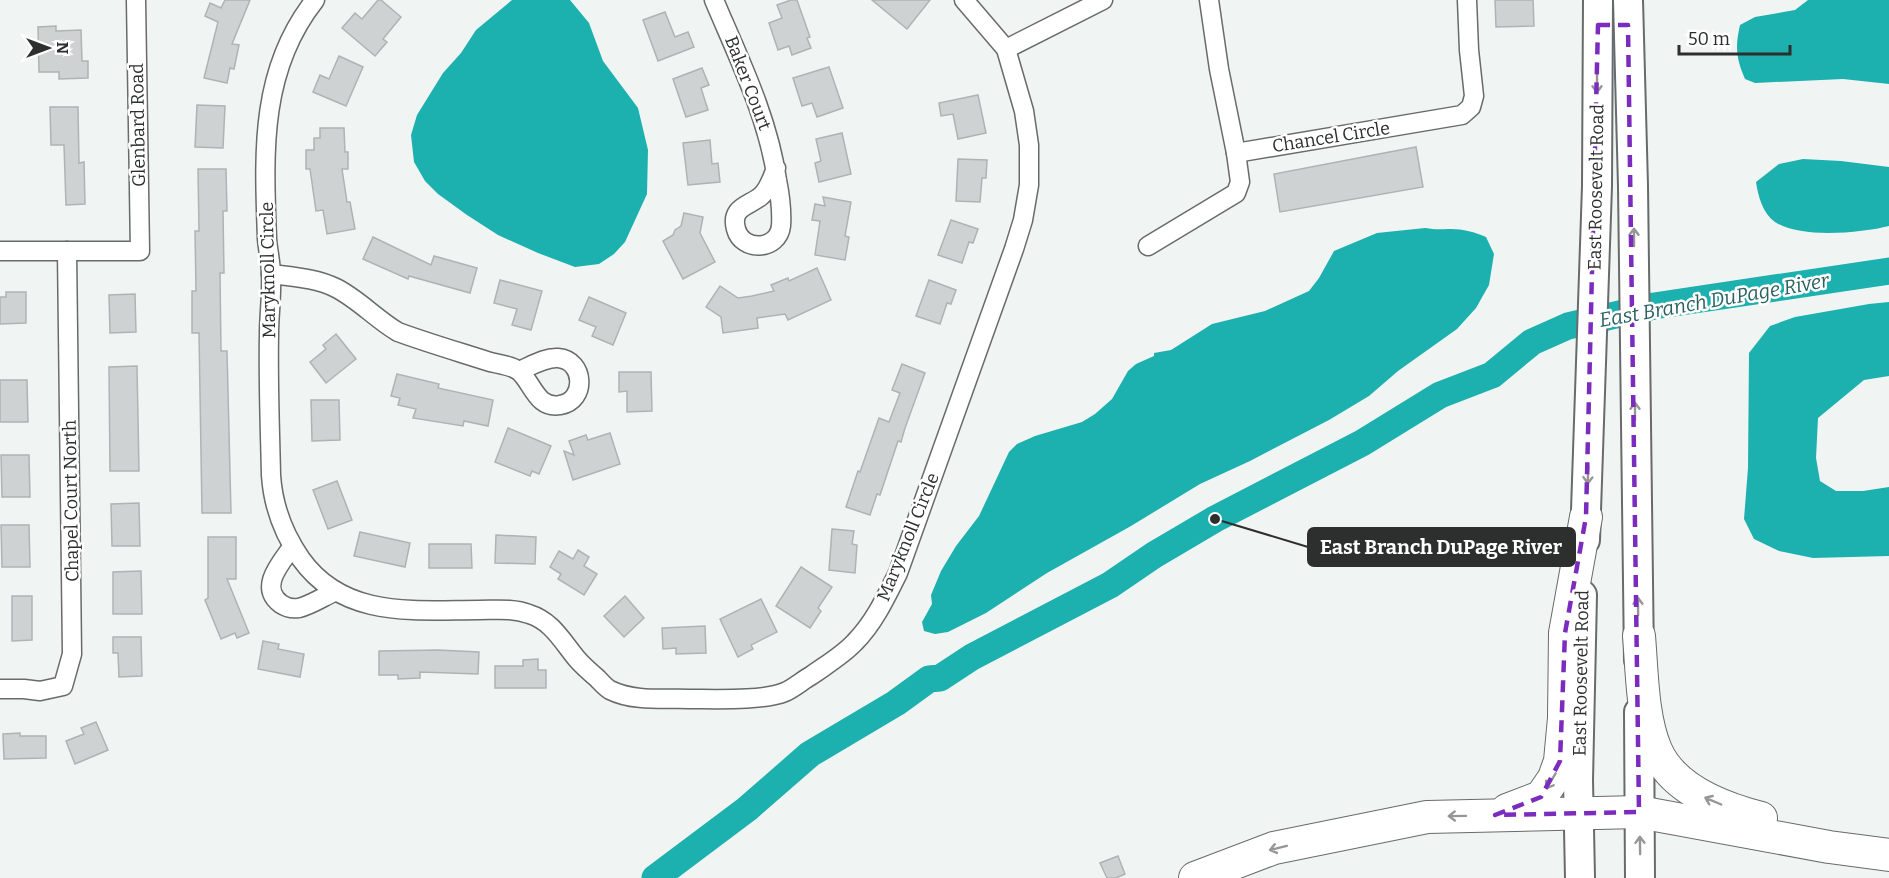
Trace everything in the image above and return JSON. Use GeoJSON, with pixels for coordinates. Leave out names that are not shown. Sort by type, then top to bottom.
{"type":"FeatureCollection","features":[{"type":"Feature","properties":{"kind":"highway"},"geometry":{"type":"LineString","coordinates":[[1495,815],[1541,797],[1554,778],[1560,762],[1564,718],[1565,633],[1586,517]]}},
{"type":"Feature","properties":{"kind":"highway"},"geometry":{"type":"LineString","coordinates":[[1639,636],[1648,726],[1656,751],[1667,768],[1678,779],[1696,794],[1719,804],[1748,814],[1832,835],[1889,856]]}},
{"type":"Feature","properties":{"kind":"highway"},"geometry":{"type":"LineString","coordinates":[[1195,878],[1274,848],[1427,817],[1639,812],[1829,848],[1889,856]]}},
{"type":"Feature","properties":{"kind":"main road"},"geometry":{"type":"LineString","coordinates":[[1598,13],[1628,13]]}},
{"type":"Feature","properties":{"kind":"main road","name":"East Roosevelt Road"},"geometry":{"type":"LineString","coordinates":[[1580,878],[1578,814],[1581,617],[1597,186],[1598,13]]}},
{"type":"Feature","properties":{"kind":"main road","name":"East Roosevelt Road"},"geometry":{"type":"LineString","coordinates":[[1628,13],[1633,186],[1640,878]]}},
{"type":"Feature","properties":{"kind":"street","name":"Glenbard Road"},"geometry":{"type":"LineString","coordinates":[[67,250],[140,250],[136,0]]}},
{"type":"Feature","properties":{"kind":"street","name":"Maryknoll Circle"},"geometry":{"type":"LineString","coordinates":[[315,0],[290,39],[279,66],[267,119],[267,242],[271,274],[269,335],[272,490],[279,519],[292,546],[311,573],[334,592],[363,603],[387,608],[505,610],[528,614],[550,624],[579,660],[608,689],[623,695],[645,698],[736,698],[785,692],[855,642],[886,599],[898,573],[1023,220],[1029,185],[1029,145],[1024,111],[1006,49]]}},
{"type":"Feature","properties":{"kind":"street","name":"Baker Court"},"geometry":{"type":"LineString","coordinates":[[714,0],[768,132],[776,168]]}},
{"type":"Feature","properties":{"kind":"street"},"geometry":{"type":"LineString","coordinates":[[964,0],[1006,49],[1103,0]]}},
{"type":"Feature","properties":{"kind":"street"},"geometry":{"type":"LineString","coordinates":[[1148,246],[1236,193],[1240,182],[1209,0]]}},
{"type":"Feature","properties":{"kind":"street","name":"Chancel Circle"},"geometry":{"type":"LineString","coordinates":[[1236,153],[1422,123],[1467,112],[1474,96],[1467,0]]}},
{"type":"Feature","properties":{"kind":"street"},"geometry":{"type":"LineString","coordinates":[[0,250],[67,250]]}},
{"type":"Feature","properties":{"kind":"street","name":"Chapel Court North"},"geometry":{"type":"LineString","coordinates":[[0,689],[40,691],[63,686],[72,654],[67,250]]}},
{"type":"Feature","properties":{"kind":"street"},"geometry":{"type":"LineString","coordinates":[[271,274],[316,280],[336,288],[398,332],[519,371]]}},
{"type":"Feature","properties":{"kind":"street"},"geometry":{"type":"LineString","coordinates":[[292,546],[271,579],[271,588],[279,602],[293,609],[334,592]]}},
{"type":"Feature","properties":{"kind":"highlighted area"},"geometry":{"type":"Polygon","coordinates":[[[1598,25],[1628,25],[1639,812],[1495,815],[1541,797],[1560,761],[1565,633],[1586,517],[1598,25]]]}},
{"type":"Feature","properties":{"kind":"water"},"geometry":{"type":"Polygon","coordinates":[[[512,0],[570,0],[589,23],[603,61],[638,108],[648,150],[647,194],[625,242],[614,254],[599,264],[575,267],[498,235],[438,194],[425,181],[414,162],[411,135],[417,115],[443,73],[461,53],[476,30],[512,0]]]}},
{"type":"Feature","properties":{"kind":"water"},"geometry":{"type":"Polygon","coordinates":[[[1808,0],[1889,0],[1889,84],[1843,79],[1755,83],[1745,79],[1737,52],[1740,25],[1755,17],[1795,10],[1808,0]]]}},
{"type":"Feature","properties":{"kind":"water"},"geometry":{"type":"Polygon","coordinates":[[[1803,159],[1889,167],[1889,226],[1863,231],[1815,233],[1786,227],[1771,219],[1764,210],[1756,182],[1779,164],[1803,159]]]}},
{"type":"Feature","properties":{"kind":"water"},"geometry":{"type":"Polygon","coordinates":[[[1425,228],[1469,231],[1482,235],[1486,237],[1494,254],[1489,285],[1476,308],[1457,329],[1398,371],[1369,396],[1329,420],[1200,484],[1047,573],[986,613],[948,632],[935,634],[924,631],[922,622],[932,604],[931,595],[941,571],[956,546],[979,516],[1009,452],[1017,444],[1035,436],[1082,422],[1095,414],[1112,399],[1128,371],[1136,364],[1154,356],[1154,353],[1171,350],[1212,324],[1265,311],[1309,291],[1334,251],[1377,233],[1425,228]]]}},
{"type":"Feature","properties":{"kind":"water"},"geometry":{"type":"Polygon","coordinates":[[[1889,302],[1889,376],[1864,380],[1818,418],[1816,458],[1820,481],[1836,491],[1863,491],[1889,487],[1889,556],[1813,558],[1779,551],[1754,539],[1744,519],[1748,468],[1749,353],[1770,326],[1795,317],[1889,302]]]}},
{"type":"Feature","properties":{"kind":"building"},"geometry":{"type":"Polygon","coordinates":[[[225,0],[250,0],[232,44],[239,45],[234,69],[230,68],[227,83],[204,78],[218,22],[205,16],[210,3],[221,8],[225,0]]]}},
{"type":"Feature","properties":{"kind":"building"},"geometry":{"type":"Polygon","coordinates":[[[378,0],[401,17],[383,39],[387,42],[375,56],[342,28],[355,13],[362,19],[378,0]]]}},
{"type":"Feature","properties":{"kind":"building"},"geometry":{"type":"Polygon","coordinates":[[[797,0],[810,37],[807,38],[811,48],[792,55],[789,46],[778,50],[769,23],[782,18],[777,5],[797,0]]]}},
{"type":"Feature","properties":{"kind":"building"},"geometry":{"type":"Polygon","coordinates":[[[872,0],[930,0],[907,29],[872,0]]]}},
{"type":"Feature","properties":{"kind":"building"},"geometry":{"type":"Polygon","coordinates":[[[1495,0],[1533,0],[1534,26],[1496,27],[1495,0]]]}},
{"type":"Feature","properties":{"kind":"building"},"geometry":{"type":"Polygon","coordinates":[[[665,12],[675,37],[688,32],[694,47],[658,61],[643,20],[665,12]]]}},
{"type":"Feature","properties":{"kind":"building"},"geometry":{"type":"Polygon","coordinates":[[[56,26],[56,31],[81,30],[82,61],[88,61],[88,78],[59,79],[59,72],[39,72],[38,27],[56,26]]]}},
{"type":"Feature","properties":{"kind":"building"},"geometry":{"type":"Polygon","coordinates":[[[339,56],[363,67],[346,106],[313,92],[320,75],[329,79],[339,56]]]}},
{"type":"Feature","properties":{"kind":"building"},"geometry":{"type":"Polygon","coordinates":[[[829,67],[843,108],[817,117],[812,103],[802,106],[793,78],[829,67]]]}},
{"type":"Feature","properties":{"kind":"building"},"geometry":{"type":"Polygon","coordinates":[[[702,68],[709,85],[701,88],[708,110],[686,117],[673,79],[702,68]]]}},
{"type":"Feature","properties":{"kind":"building"},"geometry":{"type":"Polygon","coordinates":[[[978,95],[986,133],[958,139],[953,114],[941,116],[939,103],[978,95]]]}},
{"type":"Feature","properties":{"kind":"building"},"geometry":{"type":"Polygon","coordinates":[[[197,105],[225,106],[223,148],[195,147],[197,105]]]}},
{"type":"Feature","properties":{"kind":"building"},"geometry":{"type":"Polygon","coordinates":[[[50,107],[78,107],[79,163],[84,162],[85,204],[66,205],[64,145],[51,145],[50,107]]]}},
{"type":"Feature","properties":{"kind":"building"},"geometry":{"type":"Polygon","coordinates":[[[320,128],[344,128],[348,169],[342,169],[347,202],[350,202],[355,229],[327,234],[323,210],[316,211],[310,169],[306,169],[306,150],[314,150],[314,138],[320,138],[320,128]]]}},
{"type":"Feature","properties":{"kind":"building"},"geometry":{"type":"Polygon","coordinates":[[[842,133],[851,174],[819,182],[815,163],[821,161],[816,139],[842,133]]]}},
{"type":"Feature","properties":{"kind":"building"},"geometry":{"type":"Polygon","coordinates":[[[710,140],[712,164],[718,163],[720,182],[688,185],[683,143],[710,140]]]}},
{"type":"Feature","properties":{"kind":"building"},"geometry":{"type":"Polygon","coordinates":[[[1416,147],[1423,187],[1280,212],[1274,174],[1416,147]]]}},
{"type":"Feature","properties":{"kind":"building"},"geometry":{"type":"Polygon","coordinates":[[[958,159],[987,160],[986,178],[982,178],[980,202],[956,201],[958,159]]]}},
{"type":"Feature","properties":{"kind":"building"},"geometry":{"type":"Polygon","coordinates":[[[198,169],[226,169],[227,211],[223,211],[224,273],[220,273],[221,351],[227,351],[231,513],[202,513],[199,333],[192,333],[192,291],[196,291],[195,231],[199,231],[198,169]]]}},
{"type":"Feature","properties":{"kind":"building"},"geometry":{"type":"Polygon","coordinates":[[[823,197],[851,202],[845,236],[849,237],[845,260],[815,255],[820,221],[812,220],[815,204],[825,206],[823,197]]]}},
{"type":"Feature","properties":{"kind":"building"},"geometry":{"type":"Polygon","coordinates":[[[684,213],[703,217],[700,233],[715,262],[683,279],[663,241],[681,226],[684,213]]]}},
{"type":"Feature","properties":{"kind":"building"},"geometry":{"type":"Polygon","coordinates":[[[951,220],[978,229],[973,243],[969,242],[962,263],[938,255],[951,220]]]}},
{"type":"Feature","properties":{"kind":"building"},"geometry":{"type":"Polygon","coordinates":[[[373,237],[431,265],[434,256],[477,268],[470,293],[409,276],[408,279],[363,259],[373,237]]]}},
{"type":"Feature","properties":{"kind":"building"},"geometry":{"type":"Polygon","coordinates":[[[817,268],[831,300],[788,320],[785,314],[757,318],[758,328],[723,333],[721,317],[706,307],[720,286],[738,298],[752,296],[774,291],[771,285],[788,278],[789,281],[817,268]]]}},
{"type":"Feature","properties":{"kind":"building"},"geometry":{"type":"Polygon","coordinates":[[[500,280],[542,291],[531,330],[512,325],[517,309],[494,303],[500,280]]]}},
{"type":"Feature","properties":{"kind":"building"},"geometry":{"type":"Polygon","coordinates":[[[929,280],[956,290],[951,304],[947,303],[940,324],[916,316],[929,280]]]}},
{"type":"Feature","properties":{"kind":"building"},"geometry":{"type":"Polygon","coordinates":[[[6,292],[26,292],[26,323],[0,324],[0,297],[6,297],[6,292]]]}},
{"type":"Feature","properties":{"kind":"building"},"geometry":{"type":"Polygon","coordinates":[[[135,294],[136,332],[110,333],[109,295],[135,294]]]}},
{"type":"Feature","properties":{"kind":"building"},"geometry":{"type":"Polygon","coordinates":[[[589,297],[626,313],[613,345],[592,336],[596,327],[579,320],[589,297]]]}},
{"type":"Feature","properties":{"kind":"building"},"geometry":{"type":"Polygon","coordinates":[[[336,334],[356,359],[326,383],[310,362],[326,349],[323,345],[336,334]]]}},
{"type":"Feature","properties":{"kind":"building"},"geometry":{"type":"Polygon","coordinates":[[[902,364],[925,373],[901,442],[898,441],[880,495],[877,494],[870,515],[846,507],[879,418],[889,422],[900,393],[892,390],[902,364]]]}},
{"type":"Feature","properties":{"kind":"building"},"geometry":{"type":"Polygon","coordinates":[[[137,366],[139,471],[110,471],[109,367],[137,366]]]}},
{"type":"Feature","properties":{"kind":"building"},"geometry":{"type":"Polygon","coordinates":[[[619,372],[651,372],[652,411],[627,412],[627,391],[619,392],[619,372]]]}},
{"type":"Feature","properties":{"kind":"building"},"geometry":{"type":"Polygon","coordinates":[[[397,374],[439,384],[438,388],[493,400],[488,426],[464,421],[463,426],[413,418],[416,409],[398,405],[400,398],[391,396],[397,374]]]}},
{"type":"Feature","properties":{"kind":"building"},"geometry":{"type":"Polygon","coordinates":[[[0,380],[27,380],[28,422],[0,422],[0,380]]]}},
{"type":"Feature","properties":{"kind":"building"},"geometry":{"type":"Polygon","coordinates":[[[311,400],[339,400],[340,440],[312,441],[311,400]]]}},
{"type":"Feature","properties":{"kind":"building"},"geometry":{"type":"Polygon","coordinates":[[[508,428],[551,446],[539,474],[532,471],[530,476],[495,462],[508,428]]]}},
{"type":"Feature","properties":{"kind":"building"},"geometry":{"type":"Polygon","coordinates":[[[610,433],[620,464],[573,480],[564,451],[574,455],[569,441],[586,435],[588,440],[610,433]]]}},
{"type":"Feature","properties":{"kind":"building"},"geometry":{"type":"Polygon","coordinates":[[[1,455],[29,455],[30,497],[2,497],[1,455]]]}},
{"type":"Feature","properties":{"kind":"building"},"geometry":{"type":"Polygon","coordinates":[[[337,481],[352,520],[328,529],[313,490],[337,481]]]}},
{"type":"Feature","properties":{"kind":"building"},"geometry":{"type":"Polygon","coordinates":[[[139,503],[140,546],[112,546],[111,504],[139,503]]]}},
{"type":"Feature","properties":{"kind":"building"},"geometry":{"type":"Polygon","coordinates":[[[1,525],[29,525],[30,567],[2,567],[1,525]]]}},
{"type":"Feature","properties":{"kind":"building"},"geometry":{"type":"Polygon","coordinates":[[[832,529],[854,531],[852,544],[857,545],[855,573],[829,570],[832,529]]]}},
{"type":"Feature","properties":{"kind":"building"},"geometry":{"type":"Polygon","coordinates":[[[360,532],[410,543],[405,567],[354,556],[360,532]]]}},
{"type":"Feature","properties":{"kind":"building"},"geometry":{"type":"Polygon","coordinates":[[[496,535],[536,537],[535,564],[495,563],[496,535]]]}},
{"type":"Feature","properties":{"kind":"building"},"geometry":{"type":"Polygon","coordinates":[[[208,537],[236,537],[236,579],[227,579],[249,633],[237,638],[235,633],[221,639],[205,600],[208,598],[208,537]]]}},
{"type":"Feature","properties":{"kind":"building"},"geometry":{"type":"Polygon","coordinates":[[[429,544],[471,544],[472,568],[429,568],[429,544]]]}},
{"type":"Feature","properties":{"kind":"building"},"geometry":{"type":"Polygon","coordinates":[[[578,550],[589,557],[584,566],[597,574],[584,595],[558,579],[561,574],[550,567],[559,551],[573,559],[578,550]]]}},
{"type":"Feature","properties":{"kind":"building"},"geometry":{"type":"Polygon","coordinates":[[[801,567],[832,587],[818,608],[821,611],[810,628],[776,606],[801,567]]]}},
{"type":"Feature","properties":{"kind":"building"},"geometry":{"type":"Polygon","coordinates":[[[141,571],[142,614],[113,614],[113,572],[141,571]]]}},
{"type":"Feature","properties":{"kind":"building"},"geometry":{"type":"Polygon","coordinates":[[[12,596],[32,596],[32,640],[12,641],[12,596]]]}},
{"type":"Feature","properties":{"kind":"building"},"geometry":{"type":"Polygon","coordinates":[[[625,596],[644,618],[624,637],[604,616],[625,596]]]}},
{"type":"Feature","properties":{"kind":"building"},"geometry":{"type":"Polygon","coordinates":[[[761,599],[777,632],[751,645],[753,649],[738,657],[720,619],[761,599]]]}},
{"type":"Feature","properties":{"kind":"building"},"geometry":{"type":"Polygon","coordinates":[[[705,626],[706,653],[676,654],[676,648],[663,649],[662,628],[705,626]]]}},
{"type":"Feature","properties":{"kind":"building"},"geometry":{"type":"Polygon","coordinates":[[[113,637],[141,637],[142,676],[119,677],[118,653],[113,653],[113,637]]]}},
{"type":"Feature","properties":{"kind":"building"},"geometry":{"type":"Polygon","coordinates":[[[263,641],[279,644],[278,649],[304,654],[300,677],[258,669],[263,641]]]}},
{"type":"Feature","properties":{"kind":"building"},"geometry":{"type":"Polygon","coordinates":[[[379,651],[479,652],[478,674],[420,672],[420,678],[398,679],[398,675],[379,675],[379,651]]]}},
{"type":"Feature","properties":{"kind":"building"},"geometry":{"type":"Polygon","coordinates":[[[538,659],[538,670],[546,670],[546,688],[495,688],[495,666],[523,666],[523,660],[538,659]]]}},
{"type":"Feature","properties":{"kind":"building"},"geometry":{"type":"Polygon","coordinates":[[[96,722],[108,750],[75,764],[66,741],[84,734],[81,728],[96,722]]]}},
{"type":"Feature","properties":{"kind":"building"},"geometry":{"type":"Polygon","coordinates":[[[20,733],[20,736],[46,736],[46,758],[4,759],[3,734],[20,733]]]}},
{"type":"Feature","properties":{"kind":"building"},"geometry":{"type":"Polygon","coordinates":[[[1118,856],[1125,874],[1116,878],[1107,878],[1100,863],[1118,856]]]}},
{"type":"Feature","properties":{"kind":"waterway","name":"East Branch DuPage River"},"geometry":{"type":"LineString","coordinates":[[655,878],[747,809],[810,754],[896,703],[929,679],[940,678],[972,657],[1110,585],[1154,555],[1215,519],[1362,443],[1440,395],[1492,375],[1532,342],[1568,326],[1654,306],[1889,271]]}},
{"type":"Feature","properties":{"kind":"place","name":"East Branch DuPage River"},"geometry":{"type":"Point","coordinates":[1215,519]}}]}
